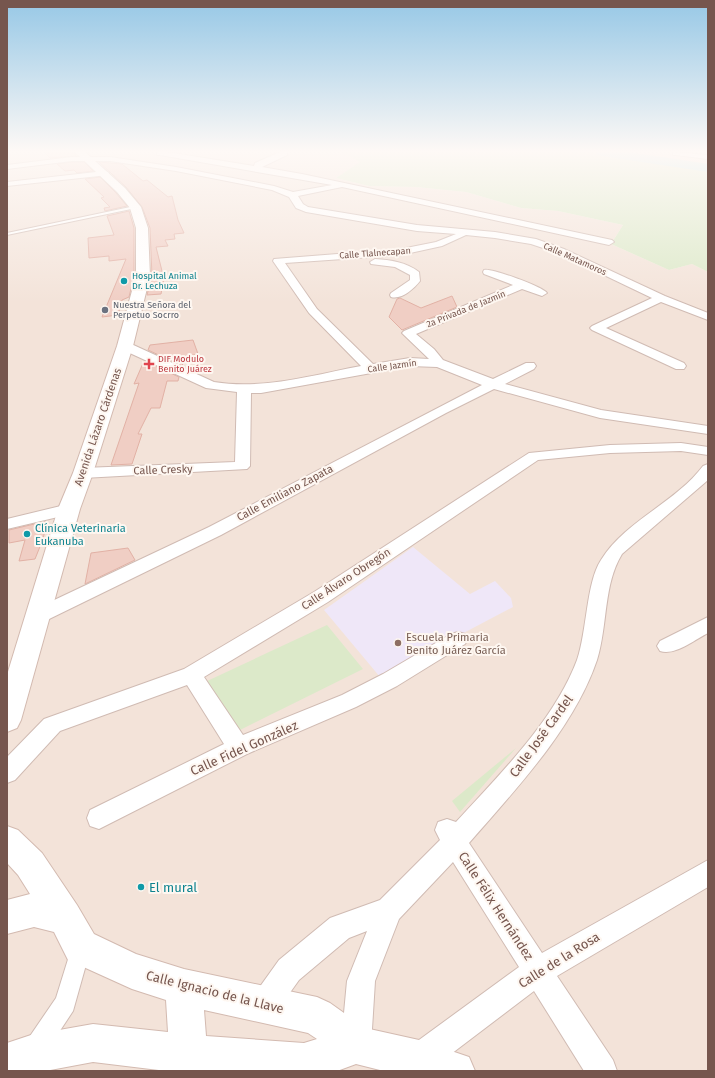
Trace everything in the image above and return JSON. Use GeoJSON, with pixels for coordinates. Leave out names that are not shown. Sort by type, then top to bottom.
{"type":"FeatureCollection","features":[{"type":"Feature","properties":{"kind":"main road","name":"Avenida Lázaro Cárdenas"},"geometry":{"type":"LineString","coordinates":[[7,720],[69,509],[83,473],[125,346],[143,276],[142,228],[135,207],[131,202]]}},
{"type":"Feature","properties":{"kind":"main road"},"geometry":{"type":"LineString","coordinates":[[7,841],[30,864],[73,932]]}},
{"type":"Feature","properties":{"kind":"main road","name":"Calle Ignacio de la Llave"},"geometry":{"type":"LineString","coordinates":[[7,916],[34,910],[73,932],[132,971],[184,987],[317,1016],[356,1045],[419,1060],[456,1071]]}},
{"type":"Feature","properties":{"kind":"main road"},"geometry":{"type":"LineString","coordinates":[[184,987],[188,1054]]}},
{"type":"Feature","properties":{"kind":"main road"},"geometry":{"type":"LineString","coordinates":[[19,1058],[93,1043],[188,1054],[304,1063],[356,1045]]}},
{"type":"Feature","properties":{"kind":"street","name":"Calle Matamoros"},"geometry":{"type":"LineString","coordinates":[[297,202],[298,206],[306,210],[417,228],[495,235],[547,245],[661,298],[708,317]]}},
{"type":"Feature","properties":{"kind":"street"},"geometry":{"type":"LineString","coordinates":[[423,202],[609,242]]}},
{"type":"Feature","properties":{"kind":"street"},"geometry":{"type":"LineString","coordinates":[[495,235],[520,222]]}},
{"type":"Feature","properties":{"kind":"street","name":"Calle Tlalnecapan"},"geometry":{"type":"LineString","coordinates":[[370,368],[313,311],[278,261],[335,256],[387,254],[415,250],[468,233]]}},
{"type":"Feature","properties":{"kind":"street"},"geometry":{"type":"LineString","coordinates":[[335,256],[350,261],[399,265],[409,269],[415,274],[415,280],[407,288],[395,294]]}},
{"type":"Feature","properties":{"kind":"street"},"geometry":{"type":"LineString","coordinates":[[488,272],[542,293]]}},
{"type":"Feature","properties":{"kind":"street","name":"2a Privada de Jazmín"},"geometry":{"type":"LineString","coordinates":[[439,363],[430,352],[408,333],[523,286]]}},
{"type":"Feature","properties":{"kind":"street"},"geometry":{"type":"LineString","coordinates":[[661,298],[596,328],[680,366]]}},
{"type":"Feature","properties":{"kind":"street","name":"Calle Jazmín"},"geometry":{"type":"LineString","coordinates":[[125,346],[211,385],[244,390],[261,389],[370,368],[410,362],[439,363],[495,384],[600,414],[701,429]]}},
{"type":"Feature","properties":{"kind":"street","name":"Calle Emiliano Zapata"},"geometry":{"type":"LineString","coordinates":[[38,616],[215,531],[441,410],[530,366]]}},
{"type":"Feature","properties":{"kind":"street","name":"Calle Cresky"},"geometry":{"type":"LineString","coordinates":[[83,473],[242,466],[244,390]]}},
{"type":"Feature","properties":{"kind":"street"},"geometry":{"type":"LineString","coordinates":[[701,429],[707,460]]}},
{"type":"Feature","properties":{"kind":"street","name":"Calle Álvaro Obregón"},"geometry":{"type":"LineString","coordinates":[[7,773],[52,725],[191,675],[321,597],[534,456],[610,449],[681,447],[707,460]]}},
{"type":"Feature","properties":{"kind":"street","name":"Calle José Cardel"},"geometry":{"type":"LineString","coordinates":[[356,1045],[361,981],[389,910],[451,836],[524,763],[571,696],[587,659],[596,620],[602,580],[607,564],[616,550],[672,504],[703,476],[707,460]]}},
{"type":"Feature","properties":{"kind":"street"},"geometry":{"type":"LineString","coordinates":[[7,524],[69,509]]}},
{"type":"Feature","properties":{"kind":"street"},"geometry":{"type":"LineString","coordinates":[[667,646],[708,624]]}},
{"type":"Feature","properties":{"kind":"street","name":"Calle Fidel González"},"geometry":{"type":"LineString","coordinates":[[99,818],[239,748],[349,701],[390,680],[458,640]]}},
{"type":"Feature","properties":{"kind":"street"},"geometry":{"type":"LineString","coordinates":[[191,675],[239,748]]}},
{"type":"Feature","properties":{"kind":"street","name":"Calle Félix Hernández"},"geometry":{"type":"LineString","coordinates":[[451,836],[602,1071]]}},
{"type":"Feature","properties":{"kind":"street","name":"Calle de la Rosa"},"geometry":{"type":"LineString","coordinates":[[419,1060],[538,971],[708,873]]}},
{"type":"Feature","properties":{"kind":"street","name":"Calle José Cardel"},"geometry":{"type":"LineString","coordinates":[[264,1005],[289,970],[340,928],[389,910]]}},
{"type":"Feature","properties":{"kind":"street"},"geometry":{"type":"LineString","coordinates":[[19,1058],[65,1003],[73,932]]}},
{"type":"Feature","properties":{"kind":"lane"},"geometry":{"type":"LineString","coordinates":[[7,234],[135,207]]}},
{"type":"Feature","properties":{"kind":"shaded area"},"geometry":{"type":"Polygon","coordinates":[[[7,202],[501,202],[521,208],[558,211],[623,225],[611,244],[669,270],[692,264],[708,272],[708,1071],[7,1071],[7,202]]]}},
{"type":"Feature","properties":{"kind":"shaded area","name":"Escuela Primaria Benito Juárez García"},"geometry":{"type":"Polygon","coordinates":[[[413,547],[470,594],[495,581],[511,598],[513,607],[380,677],[324,610],[413,547]]]}},
{"type":"Feature","properties":{"kind":"green space"},"geometry":{"type":"Polygon","coordinates":[[[501,202],[708,202],[708,272],[692,264],[669,270],[611,244],[623,225],[558,211],[521,208],[501,202]]]}},
{"type":"Feature","properties":{"kind":"green space"},"geometry":{"type":"Polygon","coordinates":[[[327,625],[363,669],[236,732],[205,682],[327,625]]]}},
{"type":"Feature","properties":{"kind":"green space"},"geometry":{"type":"Polygon","coordinates":[[[516,748],[460,812],[452,801],[516,748]]]}},
{"type":"Feature","properties":{"kind":"building"},"geometry":{"type":"Polygon","coordinates":[[[105,202],[124,202],[127,206],[105,211],[104,208],[110,207],[105,202]]]}},
{"type":"Feature","properties":{"kind":"building"},"geometry":{"type":"Polygon","coordinates":[[[138,202],[174,202],[178,220],[184,233],[174,234],[175,239],[165,240],[168,246],[156,247],[164,279],[161,294],[147,295],[152,276],[150,228],[142,207],[138,202]]]}},
{"type":"Feature","properties":{"kind":"building"},"geometry":{"type":"Polygon","coordinates":[[[129,211],[134,228],[134,276],[129,297],[122,300],[118,315],[102,317],[126,259],[109,261],[109,256],[89,258],[88,238],[114,235],[107,216],[129,211]]]}},
{"type":"Feature","properties":{"kind":"building"},"geometry":{"type":"Polygon","coordinates":[[[452,296],[457,307],[402,330],[389,317],[397,299],[400,298],[421,308],[452,296]]]}},
{"type":"Feature","properties":{"kind":"building"},"geometry":{"type":"Polygon","coordinates":[[[193,340],[198,354],[185,357],[182,366],[148,350],[150,345],[193,340]]]}},
{"type":"Feature","properties":{"kind":"building"},"geometry":{"type":"Polygon","coordinates":[[[144,361],[179,377],[178,381],[167,381],[160,408],[151,408],[138,434],[142,434],[132,464],[111,465],[139,383],[134,384],[144,361]]]}},
{"type":"Feature","properties":{"kind":"building"},"geometry":{"type":"Polygon","coordinates":[[[47,521],[43,539],[35,559],[19,561],[25,540],[9,543],[9,530],[47,521]]]}},
{"type":"Feature","properties":{"kind":"building"},"geometry":{"type":"Polygon","coordinates":[[[128,548],[135,560],[85,584],[91,553],[128,548]]]}},
{"type":"Feature","properties":{"kind":"place","name":"Hospital Animal Dr. Lechuza"},"geometry":{"type":"Point","coordinates":[124,281]}},
{"type":"Feature","properties":{"kind":"place","name":"Nuestra Señora del Perpetuo Socrro"},"geometry":{"type":"Point","coordinates":[105,310]}},
{"type":"Feature","properties":{"kind":"place","name":"DIF Modulo Benito Juárez"},"geometry":{"type":"Point","coordinates":[149,364]}},
{"type":"Feature","properties":{"kind":"place","name":"Clínica Veterinaria Eukanuba"},"geometry":{"type":"Point","coordinates":[27,534]}},
{"type":"Feature","properties":{"kind":"place","name":"Escuela Primaria Benito Juárez García"},"geometry":{"type":"Point","coordinates":[398,643]}},
{"type":"Feature","properties":{"kind":"place","name":"El mural"},"geometry":{"type":"Point","coordinates":[141,887]}}]}
